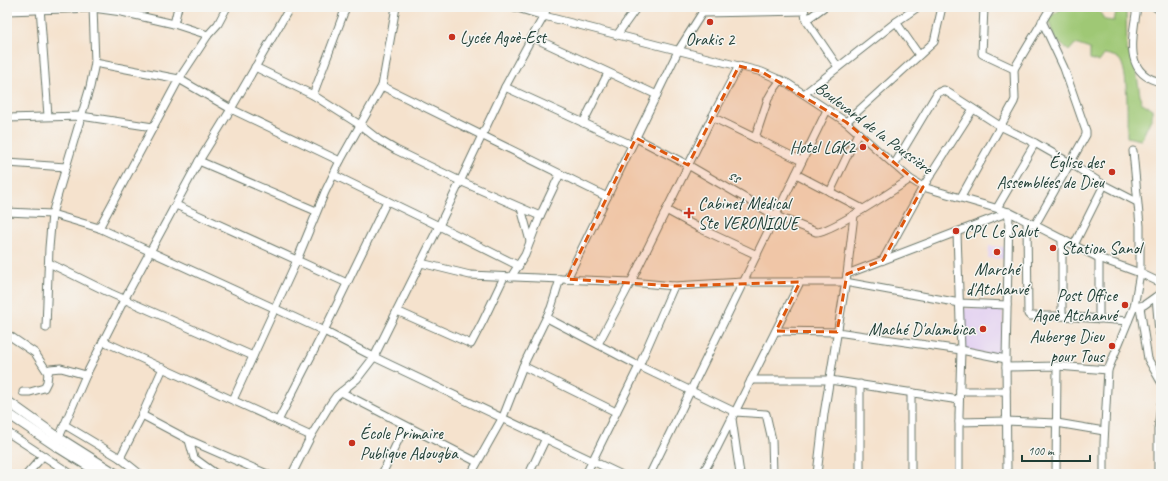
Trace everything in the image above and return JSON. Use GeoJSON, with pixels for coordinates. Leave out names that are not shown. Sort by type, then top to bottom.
{"type":"FeatureCollection","features":[{"type":"Feature","properties":{"kind":"main road"},"geometry":{"type":"LineString","coordinates":[[7,401],[57,442],[101,474]]}},
{"type":"Feature","properties":{"kind":"main road"},"geometry":{"type":"LineString","coordinates":[[7,413],[116,474]]}},
{"type":"Feature","properties":{"kind":"street"},"geometry":{"type":"LineString","coordinates":[[46,328],[52,214],[82,116],[96,63],[93,7]]}},
{"type":"Feature","properties":{"kind":"street"},"geometry":{"type":"LineString","coordinates":[[7,11],[40,8],[93,7],[174,24],[208,35]]}},
{"type":"Feature","properties":{"kind":"street"},"geometry":{"type":"LineString","coordinates":[[174,24],[178,7]]}},
{"type":"Feature","properties":{"kind":"street"},"geometry":{"type":"LineString","coordinates":[[99,228],[179,79],[208,35],[218,24],[227,7]]}},
{"type":"Feature","properties":{"kind":"street"},"geometry":{"type":"LineString","coordinates":[[57,442],[86,375],[124,300],[199,161],[231,110],[290,7]]}},
{"type":"Feature","properties":{"kind":"street"},"geometry":{"type":"LineString","coordinates":[[314,96],[346,7]]}},
{"type":"Feature","properties":{"kind":"street"},"geometry":{"type":"LineString","coordinates":[[232,400],[297,260],[316,211],[340,161],[382,86],[396,7]]}},
{"type":"Feature","properties":{"kind":"street","name":"Boulevard de la Poussière"},"geometry":{"type":"LineString","coordinates":[[514,7],[762,72],[782,80],[846,122],[894,166],[922,187],[1009,212],[1099,258],[1140,273],[1161,283]]}},
{"type":"Feature","properties":{"kind":"street"},"geometry":{"type":"LineString","coordinates":[[292,474],[311,436],[336,396],[357,379],[374,357],[439,226],[481,135],[505,87],[544,16],[547,7]]}},
{"type":"Feature","properties":{"kind":"street"},"geometry":{"type":"LineString","coordinates":[[617,35],[637,7]]}},
{"type":"Feature","properties":{"kind":"street"},"geometry":{"type":"LineString","coordinates":[[806,20],[824,7]]}},
{"type":"Feature","properties":{"kind":"street"},"geometry":{"type":"LineString","coordinates":[[804,94],[896,22],[918,7]]}},
{"type":"Feature","properties":{"kind":"street"},"geometry":{"type":"LineString","coordinates":[[846,122],[935,39],[942,7]]}},
{"type":"Feature","properties":{"kind":"street"},"geometry":{"type":"LineString","coordinates":[[984,7],[982,54],[1014,69]]}},
{"type":"Feature","properties":{"kind":"street"},"geometry":{"type":"LineString","coordinates":[[961,197],[1015,99],[1014,69],[1051,7]]}},
{"type":"Feature","properties":{"kind":"street"},"geometry":{"type":"LineString","coordinates":[[1137,7],[1132,45],[1136,64],[1139,72],[1150,80],[1161,82]]}},
{"type":"Feature","properties":{"kind":"street"},"geometry":{"type":"LineString","coordinates":[[1155,7],[1161,10]]}},
{"type":"Feature","properties":{"kind":"street"},"geometry":{"type":"LineString","coordinates":[[40,8],[48,116]]}},
{"type":"Feature","properties":{"kind":"street"},"geometry":{"type":"LineString","coordinates":[[471,474],[503,417],[563,279],[607,197],[678,51],[702,10],[804,9],[806,20],[838,67]]}},
{"type":"Feature","properties":{"kind":"street"},"geometry":{"type":"LineString","coordinates":[[1035,225],[1086,135],[1086,126],[1064,68],[1042,21]]}},
{"type":"Feature","properties":{"kind":"street"},"geometry":{"type":"LineString","coordinates":[[896,22],[919,55]]}},
{"type":"Feature","properties":{"kind":"street"},"geometry":{"type":"LineString","coordinates":[[532,37],[657,95]]}},
{"type":"Feature","properties":{"kind":"street"},"geometry":{"type":"LineString","coordinates":[[96,63],[179,79],[231,110],[340,161]]}},
{"type":"Feature","properties":{"kind":"street"},"geometry":{"type":"LineString","coordinates":[[598,344],[631,282],[712,117],[739,66]]}},
{"type":"Feature","properties":{"kind":"street"},"geometry":{"type":"LineString","coordinates":[[255,68],[314,96],[396,150],[460,181],[540,216]]}},
{"type":"Feature","properties":{"kind":"street"},"geometry":{"type":"LineString","coordinates":[[583,123],[608,73]]}},
{"type":"Feature","properties":{"kind":"street"},"geometry":{"type":"LineString","coordinates":[[755,138],[768,99],[782,80]]}},
{"type":"Feature","properties":{"kind":"street"},"geometry":{"type":"LineString","coordinates":[[382,86],[607,197]]}},
{"type":"Feature","properties":{"kind":"street","name":"ss"},"geometry":{"type":"LineString","coordinates":[[505,87],[583,123],[634,142],[688,165],[776,216],[816,232],[822,232],[854,214]]}},
{"type":"Feature","properties":{"kind":"street"},"geometry":{"type":"LineString","coordinates":[[894,166],[937,92],[944,90],[1000,126],[1035,143],[1104,185],[1137,202]]}},
{"type":"Feature","properties":{"kind":"street"},"geometry":{"type":"LineString","coordinates":[[883,260],[922,187],[973,109]]}},
{"type":"Feature","properties":{"kind":"street"},"geometry":{"type":"LineString","coordinates":[[650,474],[827,110]]}},
{"type":"Feature","properties":{"kind":"street"},"geometry":{"type":"LineString","coordinates":[[7,118],[82,116],[153,127]]}},
{"type":"Feature","properties":{"kind":"street"},"geometry":{"type":"LineString","coordinates":[[712,117],[802,161]]}},
{"type":"Feature","properties":{"kind":"street"},"geometry":{"type":"LineString","coordinates":[[830,192],[858,133]]}},
{"type":"Feature","properties":{"kind":"street"},"geometry":{"type":"LineString","coordinates":[[997,208],[1035,143]]}},
{"type":"Feature","properties":{"kind":"street"},"geometry":{"type":"LineString","coordinates":[[1133,151],[1140,226],[1140,273],[1137,307],[1148,359],[1161,382]]}},
{"type":"Feature","properties":{"kind":"street"},"geometry":{"type":"LineString","coordinates":[[199,161],[316,211]]}},
{"type":"Feature","properties":{"kind":"street"},"geometry":{"type":"LineString","coordinates":[[7,163],[66,167]]}},
{"type":"Feature","properties":{"kind":"street"},"geometry":{"type":"LineString","coordinates":[[397,311],[471,344],[507,277],[518,266],[525,255],[540,216],[560,174]]}},
{"type":"Feature","properties":{"kind":"street"},"geometry":{"type":"LineString","coordinates":[[796,174],[863,209]]}},
{"type":"Feature","properties":{"kind":"street"},"geometry":{"type":"LineString","coordinates":[[334,175],[518,266]]}},
{"type":"Feature","properties":{"kind":"street"},"geometry":{"type":"LineString","coordinates":[[817,474],[854,214],[910,179]]}},
{"type":"Feature","properties":{"kind":"street"},"geometry":{"type":"LineString","coordinates":[[1074,245],[1104,185]]}},
{"type":"Feature","properties":{"kind":"street"},"geometry":{"type":"LineString","coordinates":[[278,421],[348,283],[387,201]]}},
{"type":"Feature","properties":{"kind":"street"},"geometry":{"type":"LineString","coordinates":[[176,204],[348,283]]}},
{"type":"Feature","properties":{"kind":"street"},"geometry":{"type":"LineString","coordinates":[[521,208],[530,242]]}},
{"type":"Feature","properties":{"kind":"street"},"geometry":{"type":"LineString","coordinates":[[666,210],[699,228],[756,255]]}},
{"type":"Feature","properties":{"kind":"street"},"geometry":{"type":"LineString","coordinates":[[7,212],[52,214],[99,228],[324,331],[374,357],[503,417],[620,474]]}},
{"type":"Feature","properties":{"kind":"street"},"geometry":{"type":"LineString","coordinates":[[846,278],[883,260],[1009,212],[1006,363],[1007,474]]}},
{"type":"Feature","properties":{"kind":"street"},"geometry":{"type":"LineString","coordinates":[[1027,221],[1028,314],[1030,316],[1062,316],[1128,321]]}},
{"type":"Feature","properties":{"kind":"street"},"geometry":{"type":"LineString","coordinates":[[957,233],[961,350],[959,474]]}},
{"type":"Feature","properties":{"kind":"street"},"geometry":{"type":"LineString","coordinates":[[1062,239],[1062,316]]}},
{"type":"Feature","properties":{"kind":"street"},"geometry":{"type":"LineString","coordinates":[[1099,258],[1099,319]]}},
{"type":"Feature","properties":{"kind":"street"},"geometry":{"type":"LineString","coordinates":[[49,263],[124,300],[253,356]]}},
{"type":"Feature","properties":{"kind":"street"},"geometry":{"type":"LineString","coordinates":[[421,263],[462,274],[631,282],[674,286],[743,282],[800,282],[846,278],[960,303],[1007,305]]}},
{"type":"Feature","properties":{"kind":"street"},"geometry":{"type":"LineString","coordinates":[[704,474],[704,471],[800,282]]}},
{"type":"Feature","properties":{"kind":"street"},"geometry":{"type":"LineString","coordinates":[[586,474],[639,366],[674,286]]}},
{"type":"Feature","properties":{"kind":"street"},"geometry":{"type":"LineString","coordinates":[[1104,474],[1104,431],[1108,370],[1128,321],[1137,307],[1158,295],[1158,332],[1161,336]]}},
{"type":"Feature","properties":{"kind":"street"},"geometry":{"type":"LineString","coordinates":[[547,318],[690,391],[733,416],[767,415],[772,440],[773,474]]}},
{"type":"Feature","properties":{"kind":"street"},"geometry":{"type":"LineString","coordinates":[[776,331],[837,332],[961,350],[1006,363],[1108,370]]}},
{"type":"Feature","properties":{"kind":"street"},"geometry":{"type":"LineString","coordinates":[[7,334],[32,350],[48,373]]}},
{"type":"Feature","properties":{"kind":"street"},"geometry":{"type":"LineString","coordinates":[[103,341],[311,436]]}},
{"type":"Feature","properties":{"kind":"street"},"geometry":{"type":"LineString","coordinates":[[524,366],[616,412]]}},
{"type":"Feature","properties":{"kind":"street"},"geometry":{"type":"LineString","coordinates":[[1056,474],[1057,366]]}},
{"type":"Feature","properties":{"kind":"street"},"geometry":{"type":"LineString","coordinates":[[23,392],[30,392],[44,388],[50,369],[61,368],[86,375]]}},
{"type":"Feature","properties":{"kind":"street"},"geometry":{"type":"LineString","coordinates":[[120,458],[163,368]]}},
{"type":"Feature","properties":{"kind":"street"},"geometry":{"type":"LineString","coordinates":[[751,380],[830,380],[959,400]]}},
{"type":"Feature","properties":{"kind":"street"},"geometry":{"type":"LineString","coordinates":[[860,384],[860,474]]}},
{"type":"Feature","properties":{"kind":"street"},"geometry":{"type":"LineString","coordinates":[[960,391],[1006,391]]}},
{"type":"Feature","properties":{"kind":"street"},"geometry":{"type":"LineString","coordinates":[[341,392],[477,462]]}},
{"type":"Feature","properties":{"kind":"street"},"geometry":{"type":"LineString","coordinates":[[911,392],[911,474]]}},
{"type":"Feature","properties":{"kind":"street"},"geometry":{"type":"LineString","coordinates":[[1158,474],[1161,404]]}},
{"type":"Feature","properties":{"kind":"street"},"geometry":{"type":"LineString","coordinates":[[142,414],[189,440],[268,474]]}},
{"type":"Feature","properties":{"kind":"street"},"geometry":{"type":"LineString","coordinates":[[733,416],[740,474]]}},
{"type":"Feature","properties":{"kind":"street"},"geometry":{"type":"LineString","coordinates":[[959,422],[1006,421],[1057,423],[1104,431]]}},
{"type":"Feature","properties":{"kind":"street"},"geometry":{"type":"LineString","coordinates":[[65,425],[120,458],[140,474]]}},
{"type":"Feature","properties":{"kind":"street"},"geometry":{"type":"LineString","coordinates":[[382,474],[405,426]]}},
{"type":"Feature","properties":{"kind":"street"},"geometry":{"type":"LineString","coordinates":[[8,436],[71,474]]}},
{"type":"Feature","properties":{"kind":"street"},"geometry":{"type":"LineString","coordinates":[[529,474],[546,438]]}},
{"type":"Feature","properties":{"kind":"street"},"geometry":{"type":"LineString","coordinates":[[189,440],[194,458],[216,474]]}},
{"type":"Feature","properties":{"kind":"street"},"geometry":{"type":"LineString","coordinates":[[27,474],[43,456]]}},
{"type":"Feature","properties":{"kind":"highlighted area"},"geometry":{"type":"Polygon","coordinates":[[[739,66],[762,72],[846,122],[923,187],[883,260],[847,274],[837,332],[776,331],[800,282],[674,286],[567,279],[636,138],[688,165],[739,66]]]}},
{"type":"Feature","properties":{"kind":"shaded area","name":"Marché d'Atchanvé"},"geometry":{"type":"Polygon","coordinates":[[[989,246],[1006,247],[1005,259],[988,258],[989,246]]]}},
{"type":"Feature","properties":{"kind":"shaded area","name":"Maché D'alambica"},"geometry":{"type":"Polygon","coordinates":[[[962,308],[1003,309],[1003,357],[963,349],[962,308]]]}},
{"type":"Feature","properties":{"kind":"green space"},"geometry":{"type":"Polygon","coordinates":[[[1064,7],[1096,7],[1105,20],[1114,21],[1117,7],[1126,7],[1127,50],[1135,62],[1141,102],[1152,109],[1152,117],[1141,140],[1127,137],[1126,84],[1122,64],[1119,59],[1105,54],[1099,62],[1090,59],[1090,49],[1075,44],[1069,51],[1054,38],[1048,18],[1064,7]]]}},
{"type":"Feature","properties":{"kind":"place","name":"Orakis 2"},"geometry":{"type":"Point","coordinates":[710,22]}},
{"type":"Feature","properties":{"kind":"place","name":"Lycée Agoè-Est"},"geometry":{"type":"Point","coordinates":[452,37]}},
{"type":"Feature","properties":{"kind":"place","name":"Hotel LGK2"},"geometry":{"type":"Point","coordinates":[863,147]}},
{"type":"Feature","properties":{"kind":"place","name":"Église des Assemblées de Dieu"},"geometry":{"type":"Point","coordinates":[1112,172]}},
{"type":"Feature","properties":{"kind":"place","name":"Cabinet Médical Ste VERONIQUE"},"geometry":{"type":"Point","coordinates":[689,213]}},
{"type":"Feature","properties":{"kind":"place","name":"CPL Le Salut"},"geometry":{"type":"Point","coordinates":[956,231]}},
{"type":"Feature","properties":{"kind":"place","name":"Station Sanol"},"geometry":{"type":"Point","coordinates":[1053,248]}},
{"type":"Feature","properties":{"kind":"place","name":"Marché d'Atchanvé"},"geometry":{"type":"Point","coordinates":[997,252]}},
{"type":"Feature","properties":{"kind":"place","name":"Post Office Agoè Atchanvé"},"geometry":{"type":"Point","coordinates":[1125,305]}},
{"type":"Feature","properties":{"kind":"place","name":"Maché D'alambica"},"geometry":{"type":"Point","coordinates":[983,329]}},
{"type":"Feature","properties":{"kind":"place","name":"Auberge Dieu pour Tous"},"geometry":{"type":"Point","coordinates":[1112,346]}},
{"type":"Feature","properties":{"kind":"place","name":"École Primaire Publique Adougba"},"geometry":{"type":"Point","coordinates":[352,443]}}]}
